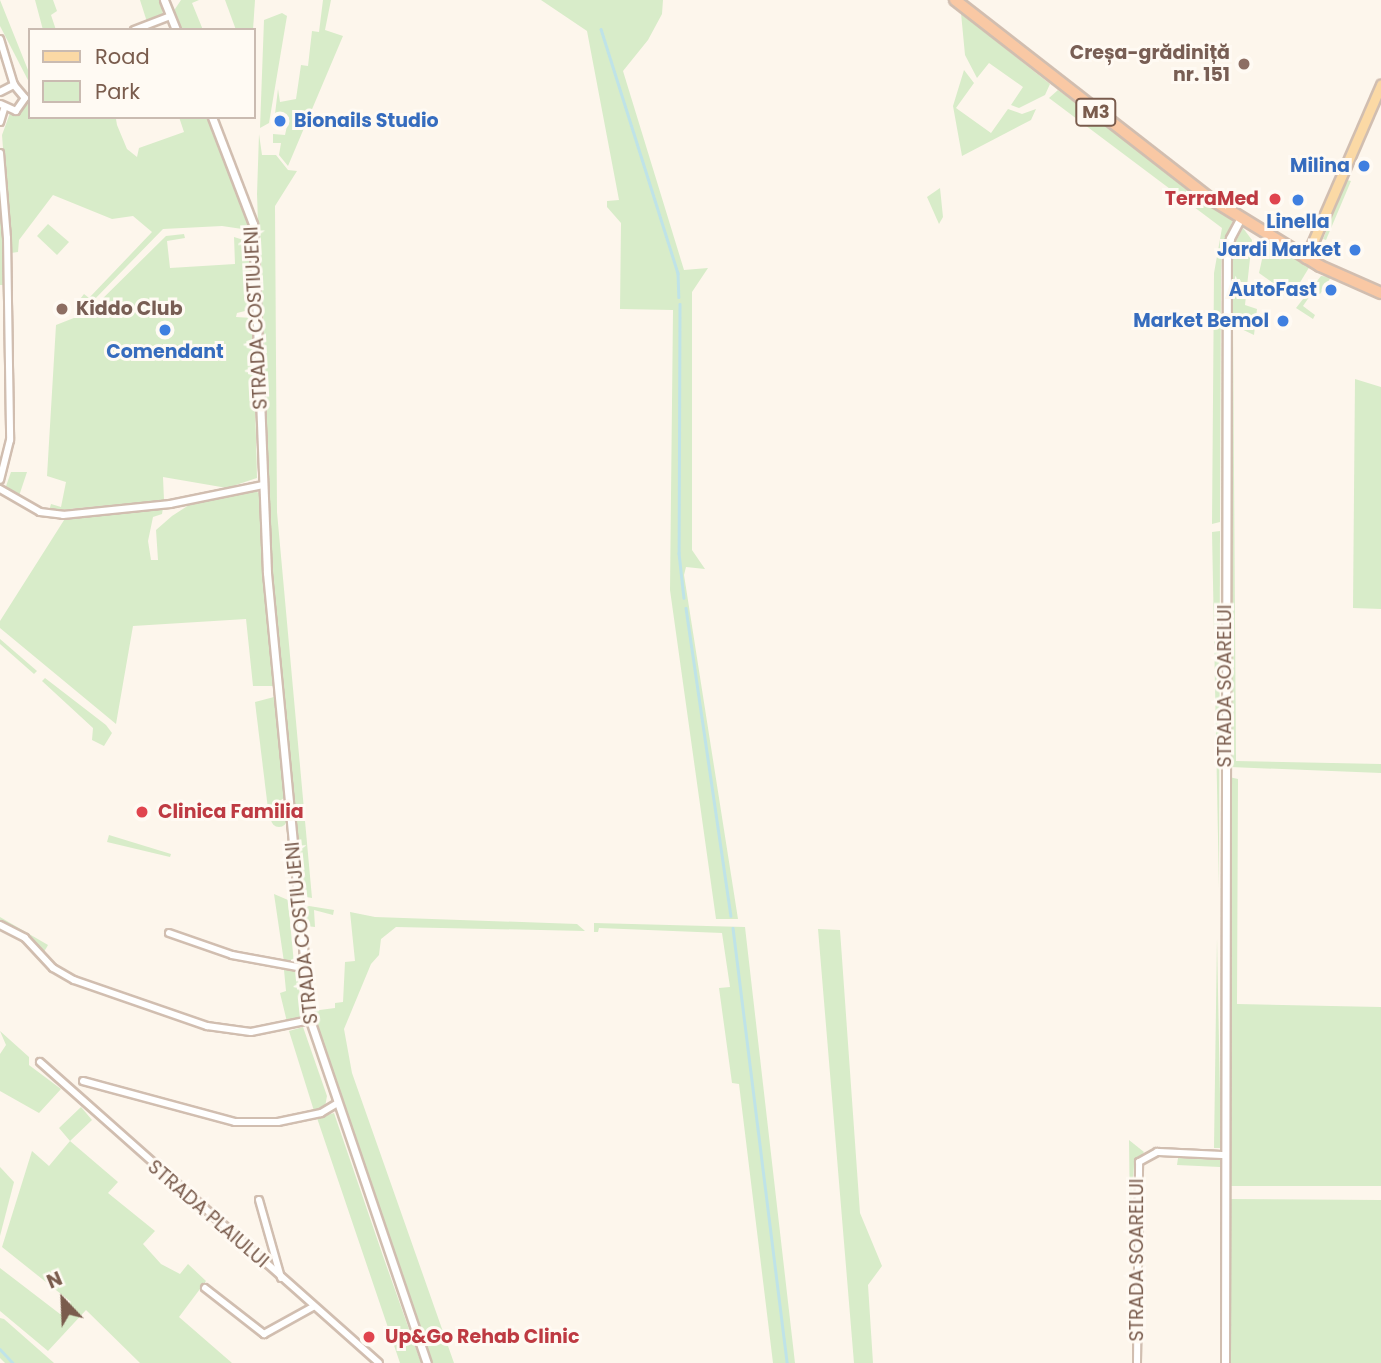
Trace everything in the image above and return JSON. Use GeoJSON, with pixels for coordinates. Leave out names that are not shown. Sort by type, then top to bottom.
{"type":"FeatureCollection","features":[{"type":"Feature","properties":{"kind":"highway","name":"M3"},"geometry":{"type":"LineString","coordinates":[[956,0],[1090,108],[1240,219],[1306,258],[1381,293]]}},
{"type":"Feature","properties":{"kind":"main road"},"geometry":{"type":"LineString","coordinates":[[1306,258],[1381,85]]}},
{"type":"Feature","properties":{"kind":"street"},"geometry":{"type":"LineString","coordinates":[[164,0],[175,28]]}},
{"type":"Feature","properties":{"kind":"street"},"geometry":{"type":"LineString","coordinates":[[139,28],[170,16]]}},
{"type":"Feature","properties":{"kind":"street"},"geometry":{"type":"LineString","coordinates":[[0,39],[14,85],[27,93],[19,109],[2,106],[0,122]]}},
{"type":"Feature","properties":{"kind":"street"},"geometry":{"type":"LineString","coordinates":[[0,92],[14,85]]}},
{"type":"Feature","properties":{"kind":"street","name":"STRADA COSTIUJENI"},"geometry":{"type":"LineString","coordinates":[[213,119],[253,224],[271,628],[310,1020],[336,1104],[426,1363]]}},
{"type":"Feature","properties":{"kind":"street"},"geometry":{"type":"LineString","coordinates":[[0,153],[7,238],[10,449],[0,480]]}},
{"type":"Feature","properties":{"kind":"street","name":"STRADA SOARELUI"},"geometry":{"type":"LineString","coordinates":[[1225,1363],[1227,258],[1230,238],[1240,219]]}},
{"type":"Feature","properties":{"kind":"street"},"geometry":{"type":"LineString","coordinates":[[0,489],[40,512],[63,515],[170,504],[263,485]]}},
{"type":"Feature","properties":{"kind":"street"},"geometry":{"type":"LineString","coordinates":[[0,925],[25,938],[53,968],[74,980],[207,1027],[251,1032],[310,1020]]}},
{"type":"Feature","properties":{"kind":"street"},"geometry":{"type":"LineString","coordinates":[[169,933],[232,955],[303,968]]}},
{"type":"Feature","properties":{"kind":"street","name":"STRADA PLAIULUI"},"geometry":{"type":"LineString","coordinates":[[40,1062],[379,1363]]}},
{"type":"Feature","properties":{"kind":"street"},"geometry":{"type":"LineString","coordinates":[[83,1081],[235,1122],[278,1122],[321,1113],[336,1104]]}},
{"type":"Feature","properties":{"kind":"street","name":"STRADA SOARELUI"},"geometry":{"type":"LineString","coordinates":[[1138,1363],[1139,1162],[1157,1152],[1224,1155]]}},
{"type":"Feature","properties":{"kind":"street"},"geometry":{"type":"LineString","coordinates":[[259,1200],[281,1278]]}},
{"type":"Feature","properties":{"kind":"street"},"geometry":{"type":"LineString","coordinates":[[205,1287],[264,1334],[313,1307]]}},
{"type":"Feature","properties":{"kind":"green space"},"geometry":{"type":"Polygon","coordinates":[[[0,0],[28,70],[28,80],[0,26],[0,0]]]}},
{"type":"Feature","properties":{"kind":"green space"},"geometry":{"type":"Polygon","coordinates":[[[35,0],[53,0],[57,11],[51,15],[55,28],[42,28],[35,0]]]}},
{"type":"Feature","properties":{"kind":"green space"},"geometry":{"type":"Polygon","coordinates":[[[140,0],[161,0],[163,15],[147,22],[140,0]]]}},
{"type":"Feature","properties":{"kind":"green space"},"geometry":{"type":"Polygon","coordinates":[[[181,0],[199,0],[192,3],[202,28],[179,28],[173,12],[181,0]]]}},
{"type":"Feature","properties":{"kind":"green space"},"geometry":{"type":"Polygon","coordinates":[[[225,0],[255,0],[253,28],[235,28],[225,0]]]}},
{"type":"Feature","properties":{"kind":"green space"},"geometry":{"type":"Polygon","coordinates":[[[323,0],[331,0],[325,30],[343,36],[288,166],[279,155],[281,143],[273,143],[273,134],[285,135],[289,117],[275,114],[278,89],[280,102],[296,99],[301,65],[308,66],[312,31],[319,32],[323,0]]]}},
{"type":"Feature","properties":{"kind":"green space"},"geometry":{"type":"Polygon","coordinates":[[[541,0],[663,0],[662,14],[648,40],[623,71],[684,270],[708,268],[692,292],[692,550],[705,569],[686,567],[684,575],[738,919],[716,919],[670,590],[673,310],[620,309],[621,223],[607,207],[607,201],[619,200],[587,31],[541,0]]]}},
{"type":"Feature","properties":{"kind":"green space"},"geometry":{"type":"Polygon","coordinates":[[[282,13],[287,16],[269,123],[260,128],[264,20],[282,13]]]}},
{"type":"Feature","properties":{"kind":"green space"},"geometry":{"type":"Polygon","coordinates":[[[961,13],[1050,84],[1045,95],[1019,108],[1011,105],[1023,87],[989,63],[977,78],[965,55],[961,13]]]}},
{"type":"Feature","properties":{"kind":"green space"},"geometry":{"type":"Polygon","coordinates":[[[964,70],[974,83],[956,108],[991,133],[1008,109],[1022,114],[1036,109],[1031,120],[962,156],[953,106],[964,70]]]}},
{"type":"Feature","properties":{"kind":"green space"},"geometry":{"type":"Polygon","coordinates":[[[1058,90],[1233,220],[1222,247],[1220,522],[1212,524],[1214,273],[1222,228],[1049,98],[1058,90]]]}},
{"type":"Feature","properties":{"kind":"green space"},"geometry":{"type":"Polygon","coordinates":[[[28,104],[28,119],[116,119],[127,149],[137,157],[139,148],[184,132],[180,119],[209,119],[246,210],[249,230],[222,226],[163,229],[91,303],[81,307],[77,303],[84,294],[89,298],[152,232],[133,216],[112,219],[53,195],[19,240],[18,252],[11,253],[2,135],[10,113],[28,104]]]}},
{"type":"Feature","properties":{"kind":"green space"},"geometry":{"type":"Polygon","coordinates":[[[259,134],[262,155],[276,155],[288,170],[297,171],[275,206],[277,512],[312,898],[301,896],[270,573],[257,194],[259,134]]]}},
{"type":"Feature","properties":{"kind":"green space"},"geometry":{"type":"Polygon","coordinates":[[[0,175],[5,247],[4,285],[0,285],[0,175]]]}},
{"type":"Feature","properties":{"kind":"green space"},"geometry":{"type":"Polygon","coordinates":[[[1347,180],[1351,181],[1326,240],[1323,239],[1347,180]]]}},
{"type":"Feature","properties":{"kind":"green space"},"geometry":{"type":"Polygon","coordinates":[[[940,188],[943,217],[939,224],[927,197],[940,188]]]}},
{"type":"Feature","properties":{"kind":"green space"},"geometry":{"type":"Polygon","coordinates":[[[48,224],[69,242],[57,255],[37,236],[48,224]]]}},
{"type":"Feature","properties":{"kind":"green space"},"geometry":{"type":"Polygon","coordinates":[[[1243,228],[1252,240],[1245,305],[1257,309],[1254,335],[1233,325],[1236,761],[1381,764],[1381,773],[1230,767],[1229,300],[1231,250],[1243,228]]]}},
{"type":"Feature","properties":{"kind":"green space"},"geometry":{"type":"Polygon","coordinates":[[[184,234],[185,238],[167,241],[170,268],[235,264],[234,237],[250,242],[253,309],[237,313],[236,317],[253,318],[257,478],[227,488],[163,477],[164,500],[49,511],[51,504],[61,507],[66,482],[47,476],[56,325],[89,312],[166,236],[184,234]]]}},
{"type":"Feature","properties":{"kind":"green space"},"geometry":{"type":"Polygon","coordinates":[[[1266,241],[1310,266],[1296,289],[1284,291],[1259,273],[1266,241]]]}},
{"type":"Feature","properties":{"kind":"green space"},"geometry":{"type":"Polygon","coordinates":[[[1321,276],[1331,277],[1320,294],[1314,290],[1303,306],[1315,315],[1313,319],[1296,308],[1321,276]]]}},
{"type":"Feature","properties":{"kind":"green space"},"geometry":{"type":"Polygon","coordinates":[[[1355,379],[1381,387],[1381,609],[1353,608],[1355,379]]]}},
{"type":"Feature","properties":{"kind":"green space"},"geometry":{"type":"Polygon","coordinates":[[[11,472],[27,472],[19,496],[5,489],[11,472]]]}},
{"type":"Feature","properties":{"kind":"green space"},"geometry":{"type":"Polygon","coordinates":[[[255,491],[259,493],[273,686],[253,686],[246,619],[133,626],[116,724],[0,628],[0,621],[66,517],[163,508],[162,514],[153,517],[148,541],[151,560],[158,560],[156,530],[172,516],[189,505],[255,491]]]}},
{"type":"Feature","properties":{"kind":"green space"},"geometry":{"type":"Polygon","coordinates":[[[1220,531],[1219,888],[1212,532],[1220,531]]]}},
{"type":"Feature","properties":{"kind":"green space"},"geometry":{"type":"Polygon","coordinates":[[[0,639],[37,671],[34,674],[0,644],[0,639]]]}},
{"type":"Feature","properties":{"kind":"green space"},"geometry":{"type":"Polygon","coordinates":[[[45,678],[106,725],[112,733],[104,746],[92,740],[93,728],[42,681],[45,678]]]}},
{"type":"Feature","properties":{"kind":"green space"},"geometry":{"type":"Polygon","coordinates":[[[274,697],[284,798],[268,809],[255,702],[274,697]]]}},
{"type":"Feature","properties":{"kind":"green space"},"geometry":{"type":"Polygon","coordinates":[[[1229,777],[1238,779],[1237,1004],[1381,1007],[1381,1186],[1227,1186],[1229,777]]]}},
{"type":"Feature","properties":{"kind":"green space"},"geometry":{"type":"Polygon","coordinates":[[[279,811],[285,813],[285,825],[279,827],[273,825],[271,819],[273,813],[279,811]]]}},
{"type":"Feature","properties":{"kind":"green space"},"geometry":{"type":"Polygon","coordinates":[[[109,835],[171,854],[170,857],[107,842],[109,835]]]}},
{"type":"Feature","properties":{"kind":"green space"},"geometry":{"type":"Polygon","coordinates":[[[274,894],[288,900],[294,964],[284,962],[274,894]]]}},
{"type":"Feature","properties":{"kind":"green space"},"geometry":{"type":"Polygon","coordinates":[[[309,906],[334,910],[333,915],[314,910],[315,927],[306,926],[302,909],[309,906]]]}},
{"type":"Feature","properties":{"kind":"green space"},"geometry":{"type":"Polygon","coordinates":[[[350,912],[375,917],[577,924],[585,931],[396,927],[381,939],[379,955],[371,964],[344,1029],[352,1073],[454,1363],[431,1363],[312,1011],[335,1008],[335,1003],[343,1002],[345,962],[355,961],[350,912]]]}},
{"type":"Feature","properties":{"kind":"green space"},"geometry":{"type":"Polygon","coordinates":[[[0,917],[48,945],[44,952],[0,921],[0,917]]]}},
{"type":"Feature","properties":{"kind":"green space"},"geometry":{"type":"Polygon","coordinates":[[[594,923],[745,927],[795,1363],[773,1363],[739,1084],[732,1083],[719,988],[730,987],[722,933],[599,928],[598,932],[594,932],[594,923]]]}},
{"type":"Feature","properties":{"kind":"green space"},"geometry":{"type":"Polygon","coordinates":[[[818,929],[840,930],[860,1213],[882,1266],[868,1285],[873,1363],[854,1363],[818,929]]]}},
{"type":"Feature","properties":{"kind":"green space"},"geometry":{"type":"Polygon","coordinates":[[[1217,938],[1221,1148],[1214,1148],[1217,938]]]}},
{"type":"Feature","properties":{"kind":"green space"},"geometry":{"type":"Polygon","coordinates":[[[284,970],[297,971],[302,1013],[300,1020],[288,1026],[280,993],[286,991],[284,970]]]}},
{"type":"Feature","properties":{"kind":"green space"},"geometry":{"type":"Polygon","coordinates":[[[303,1027],[327,1096],[325,1107],[314,1111],[289,1031],[303,1027]]]}},
{"type":"Feature","properties":{"kind":"green space"},"geometry":{"type":"Polygon","coordinates":[[[0,1031],[29,1057],[29,1065],[61,1089],[39,1113],[0,1091],[0,1054],[6,1045],[0,1031]]]}},
{"type":"Feature","properties":{"kind":"green space"},"geometry":{"type":"Polygon","coordinates":[[[81,1107],[92,1120],[70,1141],[59,1128],[81,1107]]]}},
{"type":"Feature","properties":{"kind":"green space"},"geometry":{"type":"Polygon","coordinates":[[[334,1113],[421,1363],[400,1363],[317,1118],[334,1113]]]}},
{"type":"Feature","properties":{"kind":"green space"},"geometry":{"type":"Polygon","coordinates":[[[1129,1140],[1144,1152],[1134,1166],[1130,1221],[1129,1140]]]}},
{"type":"Feature","properties":{"kind":"green space"},"geometry":{"type":"Polygon","coordinates":[[[70,1141],[118,1182],[108,1193],[155,1231],[143,1244],[161,1264],[180,1274],[188,1264],[206,1281],[179,1317],[232,1363],[140,1363],[86,1310],[48,1351],[0,1311],[0,1268],[60,1314],[71,1302],[2,1247],[32,1151],[49,1166],[70,1141]]]}},
{"type":"Feature","properties":{"kind":"green space"},"geometry":{"type":"Polygon","coordinates":[[[1178,1158],[1220,1160],[1220,1167],[1177,1165],[1178,1158]]]}},
{"type":"Feature","properties":{"kind":"green space"},"geometry":{"type":"Polygon","coordinates":[[[0,1167],[14,1182],[0,1236],[0,1167]]]}},
{"type":"Feature","properties":{"kind":"green space"},"geometry":{"type":"Polygon","coordinates":[[[1228,1199],[1381,1200],[1381,1363],[1228,1363],[1228,1199]]]}},
{"type":"Feature","properties":{"kind":"green space"},"geometry":{"type":"Polygon","coordinates":[[[0,1318],[54,1363],[5,1363],[0,1358],[0,1318]]]}},
{"type":"Feature","properties":{"kind":"waterway"},"geometry":{"type":"LineString","coordinates":[[601,29],[678,273],[679,297]]}},
{"type":"Feature","properties":{"kind":"waterway"},"geometry":{"type":"LineString","coordinates":[[680,304],[679,553],[684,598]]}},
{"type":"Feature","properties":{"kind":"waterway"},"geometry":{"type":"LineString","coordinates":[[686,608],[731,916]]}},
{"type":"Feature","properties":{"kind":"waterway"},"geometry":{"type":"LineString","coordinates":[[733,928],[787,1363]]}},
{"type":"Feature","properties":{"kind":"waterway"},"geometry":{"type":"LineString","coordinates":[[0,1349],[13,1363]]}},
{"type":"Feature","properties":{"kind":"place","name":"Creșa-grădiniță nr. 151"},"geometry":{"type":"Point","coordinates":[1244,64]}},
{"type":"Feature","properties":{"kind":"place","name":"Bionails Studio"},"geometry":{"type":"Point","coordinates":[280,121]}},
{"type":"Feature","properties":{"kind":"place","name":"Milina"},"geometry":{"type":"Point","coordinates":[1364,166]}},
{"type":"Feature","properties":{"kind":"place","name":"TerraMed"},"geometry":{"type":"Point","coordinates":[1275,199]}},
{"type":"Feature","properties":{"kind":"place","name":"Linella"},"geometry":{"type":"Point","coordinates":[1298,200]}},
{"type":"Feature","properties":{"kind":"place","name":"Jardi Market"},"geometry":{"type":"Point","coordinates":[1355,250]}},
{"type":"Feature","properties":{"kind":"place","name":"AutoFast"},"geometry":{"type":"Point","coordinates":[1331,290]}},
{"type":"Feature","properties":{"kind":"place","name":"Kiddo Club"},"geometry":{"type":"Point","coordinates":[62,309]}},
{"type":"Feature","properties":{"kind":"place","name":"Market Bemol"},"geometry":{"type":"Point","coordinates":[1283,321]}},
{"type":"Feature","properties":{"kind":"place","name":"Comendant"},"geometry":{"type":"Point","coordinates":[165,330]}},
{"type":"Feature","properties":{"kind":"place","name":"Clinica Familia"},"geometry":{"type":"Point","coordinates":[142,812]}},
{"type":"Feature","properties":{"kind":"place","name":"Up&Go Rehab Clinic"},"geometry":{"type":"Point","coordinates":[369,1337]}}]}
